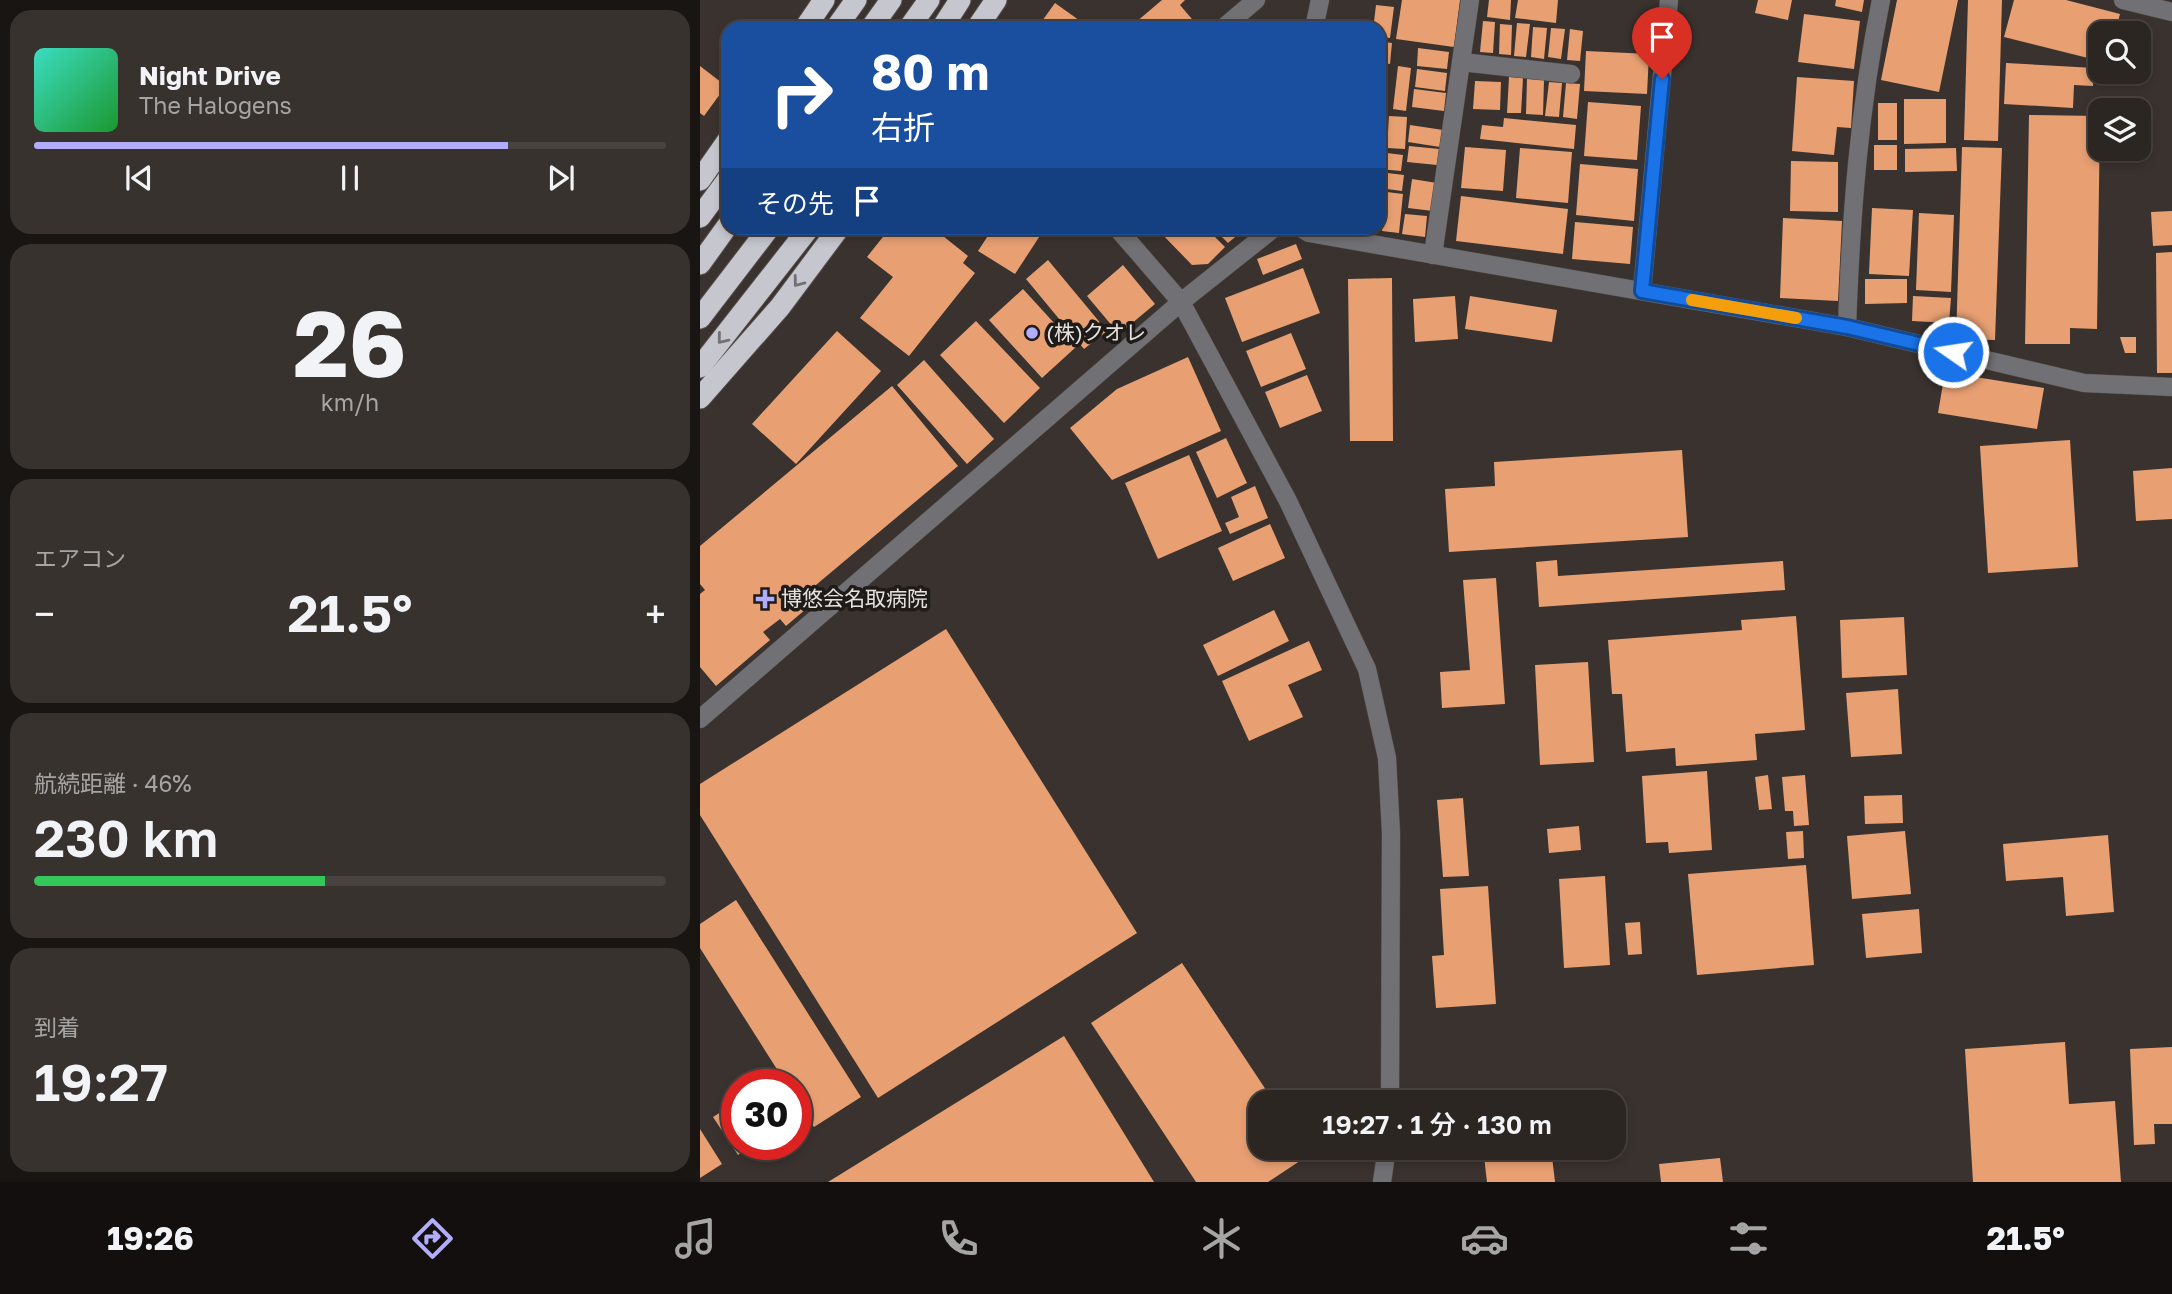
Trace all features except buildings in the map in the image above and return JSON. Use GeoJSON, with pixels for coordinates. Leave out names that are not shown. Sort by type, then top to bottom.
{"type":"FeatureCollection","features":[{"type":"Feature","properties":{"kind":"highway"},"geometry":{"type":"LineString","coordinates":[[810,21],[824,0]]}},
{"type":"Feature","properties":{"kind":"highway"},"geometry":{"type":"LineString","coordinates":[[841,21],[856,0]]}},
{"type":"Feature","properties":{"kind":"highway"},"geometry":{"type":"LineString","coordinates":[[876,21],[891,0]]}},
{"type":"Feature","properties":{"kind":"highway"},"geometry":{"type":"LineString","coordinates":[[914,21],[929,0]]}},
{"type":"Feature","properties":{"kind":"highway"},"geometry":{"type":"LineString","coordinates":[[946,21],[960,0]]}},
{"type":"Feature","properties":{"kind":"highway"},"geometry":{"type":"LineString","coordinates":[[982,21],[996,0]]}},
{"type":"Feature","properties":{"kind":"highway"},"geometry":{"type":"LineString","coordinates":[[700,180],[721,150]]}},
{"type":"Feature","properties":{"kind":"highway"},"geometry":{"type":"LineString","coordinates":[[700,217],[721,188]]}},
{"type":"Feature","properties":{"kind":"highway"},"geometry":{"type":"LineString","coordinates":[[700,264],[721,235]]}},
{"type":"Feature","properties":{"kind":"highway"},"geometry":{"type":"LineString","coordinates":[[700,318],[764,235]]}},
{"type":"Feature","properties":{"kind":"highway"},"geometry":{"type":"LineString","coordinates":[[700,367],[804,235]]}},
{"type":"Feature","properties":{"kind":"highway"},"geometry":{"type":"LineString","coordinates":[[700,398],[780,307],[834,235]]}},
{"type":"Feature","properties":{"kind":"street"},"geometry":{"type":"LineString","coordinates":[[1231,21],[1256,0]]}},
{"type":"Feature","properties":{"kind":"street"},"geometry":{"type":"LineString","coordinates":[[1316,21],[1320,0]]}},
{"type":"Feature","properties":{"kind":"street"},"geometry":{"type":"LineString","coordinates":[[1433,255],[1470,0]]}},
{"type":"Feature","properties":{"kind":"street"},"geometry":{"type":"LineString","coordinates":[[1642,291],[1669,0]]}},
{"type":"Feature","properties":{"kind":"street"},"geometry":{"type":"LineString","coordinates":[[1847,327],[1851,218],[1864,81],[1881,0]]}},
{"type":"Feature","properties":{"kind":"street"},"geometry":{"type":"LineString","coordinates":[[2123,0],[2172,12]]}},
{"type":"Feature","properties":{"kind":"street"},"geometry":{"type":"LineString","coordinates":[[1461,62],[1571,74]]}},
{"type":"Feature","properties":{"kind":"street"},"geometry":{"type":"LineString","coordinates":[[1123,235],[1181,302],[1289,501],[1367,669],[1387,758],[1391,833],[1390,1090]]}},
{"type":"Feature","properties":{"kind":"street"},"geometry":{"type":"LineString","coordinates":[[700,719],[1181,302],[1265,235]]}},
{"type":"Feature","properties":{"kind":"street"},"geometry":{"type":"LineString","coordinates":[[1320,235],[1847,327],[2084,383],[2172,387]]}},
{"type":"Feature","properties":{"kind":"street"},"geometry":{"type":"LineString","coordinates":[[1382,1182],[1385,1160]]}},
{"type":"Feature","properties":{"kind":"slow traffic"},"geometry":{"type":"LineString","coordinates":[[1692,300],[1796,318]]}},
{"type":"Feature","properties":{"kind":"place","name":"(株)クオレ"},"geometry":{"type":"Point","coordinates":[1032,333]}},
{"type":"Feature","properties":{"kind":"place","name":"博悠会名取病院"},"geometry":{"type":"Point","coordinates":[765,599]}},
{"type":"Feature","properties":{"kind":"route"},"geometry":{"type":"LineString","coordinates":[[1662,79],[1642,291],[1847,327],[1953,352]]}}]}
